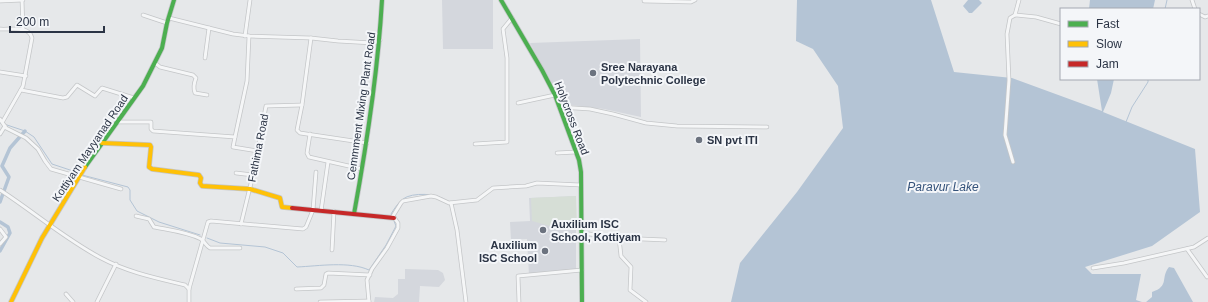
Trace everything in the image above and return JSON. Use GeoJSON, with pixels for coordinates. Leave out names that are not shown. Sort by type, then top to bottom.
{"type":"FeatureCollection","features":[{"type":"Feature","properties":{"kind":"main road","name":"Kottiyam Mayyanad Road"},"geometry":{"type":"LineString","coordinates":[[11,302],[50,225],[78,177],[143,86],[156,64],[162,48],[167,23],[174,0]]}},
{"type":"Feature","properties":{"kind":"main road","name":"Cemmment Mixing Plant Road"},"geometry":{"type":"LineString","coordinates":[[354,214],[367,143],[380,39],[382,0]]}},
{"type":"Feature","properties":{"kind":"main road","name":"Holycross Road"},"geometry":{"type":"LineString","coordinates":[[501,0],[555,95],[579,160],[581,185],[582,302]]}},
{"type":"Feature","properties":{"kind":"main road"},"geometry":{"type":"LineString","coordinates":[[102,143],[150,145],[149,167],[152,169],[199,175],[202,186],[250,189],[280,198],[282,207],[394,218]]}},
{"type":"Feature","properties":{"kind":"street"},"geometry":{"type":"LineString","coordinates":[[0,1],[22,0],[23,30]]}},
{"type":"Feature","properties":{"kind":"street"},"geometry":{"type":"LineString","coordinates":[[250,0],[247,36],[247,81],[233,147],[258,150]]}},
{"type":"Feature","properties":{"kind":"street"},"geometry":{"type":"LineString","coordinates":[[644,0],[665,2],[691,2],[695,0]]}},
{"type":"Feature","properties":{"kind":"street"},"geometry":{"type":"LineString","coordinates":[[1015,15],[1019,0]]}},
{"type":"Feature","properties":{"kind":"street"},"geometry":{"type":"LineString","coordinates":[[143,15],[167,23]]}},
{"type":"Feature","properties":{"kind":"street"},"geometry":{"type":"LineString","coordinates":[[1013,162],[1005,136],[1009,80],[1007,34],[1010,18],[1015,15],[1036,17],[1060,24]]}},
{"type":"Feature","properties":{"kind":"street"},"geometry":{"type":"LineString","coordinates":[[169,18],[247,36],[311,38],[373,43],[378,42],[380,39]]}},
{"type":"Feature","properties":{"kind":"street"},"geometry":{"type":"LineString","coordinates":[[475,144],[507,142],[507,58],[503,29],[512,18]]}},
{"type":"Feature","properties":{"kind":"street"},"geometry":{"type":"LineString","coordinates":[[205,58],[209,28]]}},
{"type":"Feature","properties":{"kind":"street"},"geometry":{"type":"LineString","coordinates":[[0,29],[28,31],[32,38],[26,76],[21,90],[1,120],[5,126],[26,138],[38,149],[52,169],[121,189]]}},
{"type":"Feature","properties":{"kind":"street"},"geometry":{"type":"LineString","coordinates":[[311,38],[297,130],[300,133],[367,143]]}},
{"type":"Feature","properties":{"kind":"street"},"geometry":{"type":"LineString","coordinates":[[156,64],[160,67],[193,75],[196,78],[194,83],[194,90],[196,93],[207,95]]}},
{"type":"Feature","properties":{"kind":"street"},"geometry":{"type":"LineString","coordinates":[[0,72],[26,76]]}},
{"type":"Feature","properties":{"kind":"street"},"geometry":{"type":"LineString","coordinates":[[21,90],[63,98],[67,96],[77,85],[95,96],[102,88],[134,98]]}},
{"type":"Feature","properties":{"kind":"street"},"geometry":{"type":"LineString","coordinates":[[518,103],[555,95]]}},
{"type":"Feature","properties":{"kind":"street","name":"Fathima Road"},"geometry":{"type":"LineString","coordinates":[[241,224],[254,174],[266,106],[302,105]]}},
{"type":"Feature","properties":{"kind":"street"},"geometry":{"type":"LineString","coordinates":[[559,106],[590,109],[646,123],[677,126],[767,127]]}},
{"type":"Feature","properties":{"kind":"street"},"geometry":{"type":"LineString","coordinates":[[117,122],[151,122],[151,129],[154,131],[235,137]]}},
{"type":"Feature","properties":{"kind":"street"},"geometry":{"type":"LineString","coordinates":[[0,134],[5,126]]}},
{"type":"Feature","properties":{"kind":"street"},"geometry":{"type":"LineString","coordinates":[[310,134],[307,156],[362,169]]}},
{"type":"Feature","properties":{"kind":"street"},"geometry":{"type":"LineString","coordinates":[[557,153],[576,152]]}},
{"type":"Feature","properties":{"kind":"street"},"geometry":{"type":"LineString","coordinates":[[321,210],[328,162]]}},
{"type":"Feature","properties":{"kind":"street"},"geometry":{"type":"LineString","coordinates":[[189,302],[189,289],[208,222],[303,229],[306,227],[313,210],[316,172]]}},
{"type":"Feature","properties":{"kind":"street"},"geometry":{"type":"LineString","coordinates":[[236,173],[254,174]]}},
{"type":"Feature","properties":{"kind":"street"},"geometry":{"type":"LineString","coordinates":[[320,302],[369,302],[367,280],[398,228],[398,223],[394,218],[394,213],[400,203],[406,200],[433,196],[451,203],[477,200],[493,188],[526,186],[537,183],[581,185]]}},
{"type":"Feature","properties":{"kind":"street"},"geometry":{"type":"LineString","coordinates":[[0,190],[60,233],[102,258],[133,272],[185,285],[189,289]]}},
{"type":"Feature","properties":{"kind":"street"},"geometry":{"type":"LineString","coordinates":[[0,190],[0,195]]}},
{"type":"Feature","properties":{"kind":"street"},"geometry":{"type":"LineString","coordinates":[[451,203],[457,230],[466,302]]}},
{"type":"Feature","properties":{"kind":"street"},"geometry":{"type":"LineString","coordinates":[[332,250],[334,212]]}},
{"type":"Feature","properties":{"kind":"street"},"geometry":{"type":"LineString","coordinates":[[136,216],[149,219],[154,227],[193,236],[203,240],[206,246],[210,248],[240,248]]}},
{"type":"Feature","properties":{"kind":"street"},"geometry":{"type":"LineString","coordinates":[[0,229],[6,237],[0,244]]}},
{"type":"Feature","properties":{"kind":"street"},"geometry":{"type":"LineString","coordinates":[[582,233],[619,238],[665,240]]}},
{"type":"Feature","properties":{"kind":"street"},"geometry":{"type":"LineString","coordinates":[[619,238],[621,256],[630,266],[630,290],[646,302]]}},
{"type":"Feature","properties":{"kind":"street"},"geometry":{"type":"LineString","coordinates":[[1093,268],[1124,263],[1196,247],[1208,238]]}},
{"type":"Feature","properties":{"kind":"street"},"geometry":{"type":"LineString","coordinates":[[1188,249],[1207,277]]}},
{"type":"Feature","properties":{"kind":"street"},"geometry":{"type":"LineString","coordinates":[[97,302],[116,264]]}},
{"type":"Feature","properties":{"kind":"street"},"geometry":{"type":"LineString","coordinates":[[519,302],[518,276],[582,270]]}},
{"type":"Feature","properties":{"kind":"street"},"geometry":{"type":"LineString","coordinates":[[296,289],[322,288],[326,273],[370,275]]}},
{"type":"Feature","properties":{"kind":"street"},"geometry":{"type":"LineString","coordinates":[[66,294],[73,302]]}},
{"type":"Feature","properties":{"kind":"shaded area"},"geometry":{"type":"Polygon","coordinates":[[[442,0],[493,0],[493,49],[443,49],[442,0]]]}},
{"type":"Feature","properties":{"kind":"shaded area","name":"Sree Narayana Polytechnic College"},"geometry":{"type":"Polygon","coordinates":[[[640,39],[641,117],[604,109],[562,104],[530,43],[640,39]]]}},
{"type":"Feature","properties":{"kind":"shaded area","name":"Auxilium ISC School, Kottiyam"},"geometry":{"type":"Polygon","coordinates":[[[576,196],[576,271],[529,275],[527,239],[511,240],[510,222],[530,221],[529,198],[576,196]]]}},
{"type":"Feature","properties":{"kind":"shaded area"},"geometry":{"type":"Polygon","coordinates":[[[576,196],[577,226],[567,224],[558,227],[532,221],[531,198],[576,196]]]}},
{"type":"Feature","properties":{"kind":"shaded area"},"geometry":{"type":"Polygon","coordinates":[[[405,269],[438,270],[443,273],[445,280],[439,287],[420,286],[419,302],[374,302],[375,297],[393,298],[398,294],[398,279],[405,279],[405,269]]]}},
{"type":"Feature","properties":{"kind":"water","name":"Paravur Lake"},"geometry":{"type":"Polygon","coordinates":[[[797,0],[931,0],[954,72],[1012,78],[1102,111],[1097,80],[1114,80],[1111,93],[1103,112],[1195,149],[1200,212],[1152,246],[1085,267],[1092,274],[1141,274],[1136,300],[1142,302],[731,302],[740,263],[797,192],[843,128],[838,86],[813,49],[796,41],[797,0]]]}},
{"type":"Feature","properties":{"kind":"water"},"geometry":{"type":"Polygon","coordinates":[[[968,0],[979,0],[982,3],[972,13],[969,13],[963,6],[968,0]]]}},
{"type":"Feature","properties":{"kind":"water"},"geometry":{"type":"Polygon","coordinates":[[[1090,0],[1155,0],[1153,8],[1089,8],[1090,0]]]}},
{"type":"Feature","properties":{"kind":"water"},"geometry":{"type":"Polygon","coordinates":[[[1169,267],[1174,268],[1193,302],[1146,302],[1152,297],[1152,292],[1158,290],[1163,284],[1166,271],[1169,267]]]}},
{"type":"Feature","properties":{"kind":"waterway"},"geometry":{"type":"LineString","coordinates":[[1165,8],[1167,0]]}},
{"type":"Feature","properties":{"kind":"waterway"},"geometry":{"type":"LineString","coordinates":[[1126,122],[1132,107],[1148,80]]}},
{"type":"Feature","properties":{"kind":"waterway"},"geometry":{"type":"LineString","coordinates":[[7,125],[25,131],[34,137],[52,164],[76,172]]}},
{"type":"Feature","properties":{"kind":"waterway"},"geometry":{"type":"LineString","coordinates":[[0,202],[9,177],[2,166],[10,148],[25,131]]}},
{"type":"Feature","properties":{"kind":"waterway"},"geometry":{"type":"LineString","coordinates":[[82,175],[128,187],[130,190],[130,200],[137,211],[159,222],[200,235]]}},
{"type":"Feature","properties":{"kind":"waterway"},"geometry":{"type":"LineString","coordinates":[[392,216],[391,214],[399,202],[412,195],[425,194],[438,196],[447,201]]}},
{"type":"Feature","properties":{"kind":"waterway"},"geometry":{"type":"LineString","coordinates":[[207,238],[220,243],[265,247],[283,253],[297,267],[343,265],[361,267],[369,270],[386,245],[396,226],[394,221]]}},
{"type":"Feature","properties":{"kind":"waterway"},"geometry":{"type":"LineString","coordinates":[[0,222],[8,227],[10,233],[0,251]]}},
{"type":"Feature","properties":{"kind":"traffic: fast"},"geometry":{"type":"LineString","coordinates":[[85,167],[143,86],[162,48],[167,23],[174,0]]}},
{"type":"Feature","properties":{"kind":"traffic: fast"},"geometry":{"type":"LineString","coordinates":[[354,214],[378,54],[382,0]]}},
{"type":"Feature","properties":{"kind":"traffic: fast"},"geometry":{"type":"LineString","coordinates":[[501,0],[555,95],[579,160],[581,172],[582,302]]}},
{"type":"Feature","properties":{"kind":"traffic: slow"},"geometry":{"type":"LineString","coordinates":[[102,143],[150,145],[149,167],[152,169],[199,175],[202,186],[250,189],[280,198],[282,207],[292,208]]}},
{"type":"Feature","properties":{"kind":"traffic: slow"},"geometry":{"type":"LineString","coordinates":[[11,302],[42,238],[85,167]]}},
{"type":"Feature","properties":{"kind":"traffic: jam"},"geometry":{"type":"LineString","coordinates":[[292,208],[394,218]]}},
{"type":"Feature","properties":{"kind":"place","name":"Sree Narayana Polytechnic College"},"geometry":{"type":"Point","coordinates":[593,73]}},
{"type":"Feature","properties":{"kind":"place","name":"SN pvt ITI"},"geometry":{"type":"Point","coordinates":[699,140]}},
{"type":"Feature","properties":{"kind":"place","name":"Auxilium ISC School, Kottiyam"},"geometry":{"type":"Point","coordinates":[543,230]}},
{"type":"Feature","properties":{"kind":"place","name":"Auxilium ISC School"},"geometry":{"type":"Point","coordinates":[545,251]}}]}
